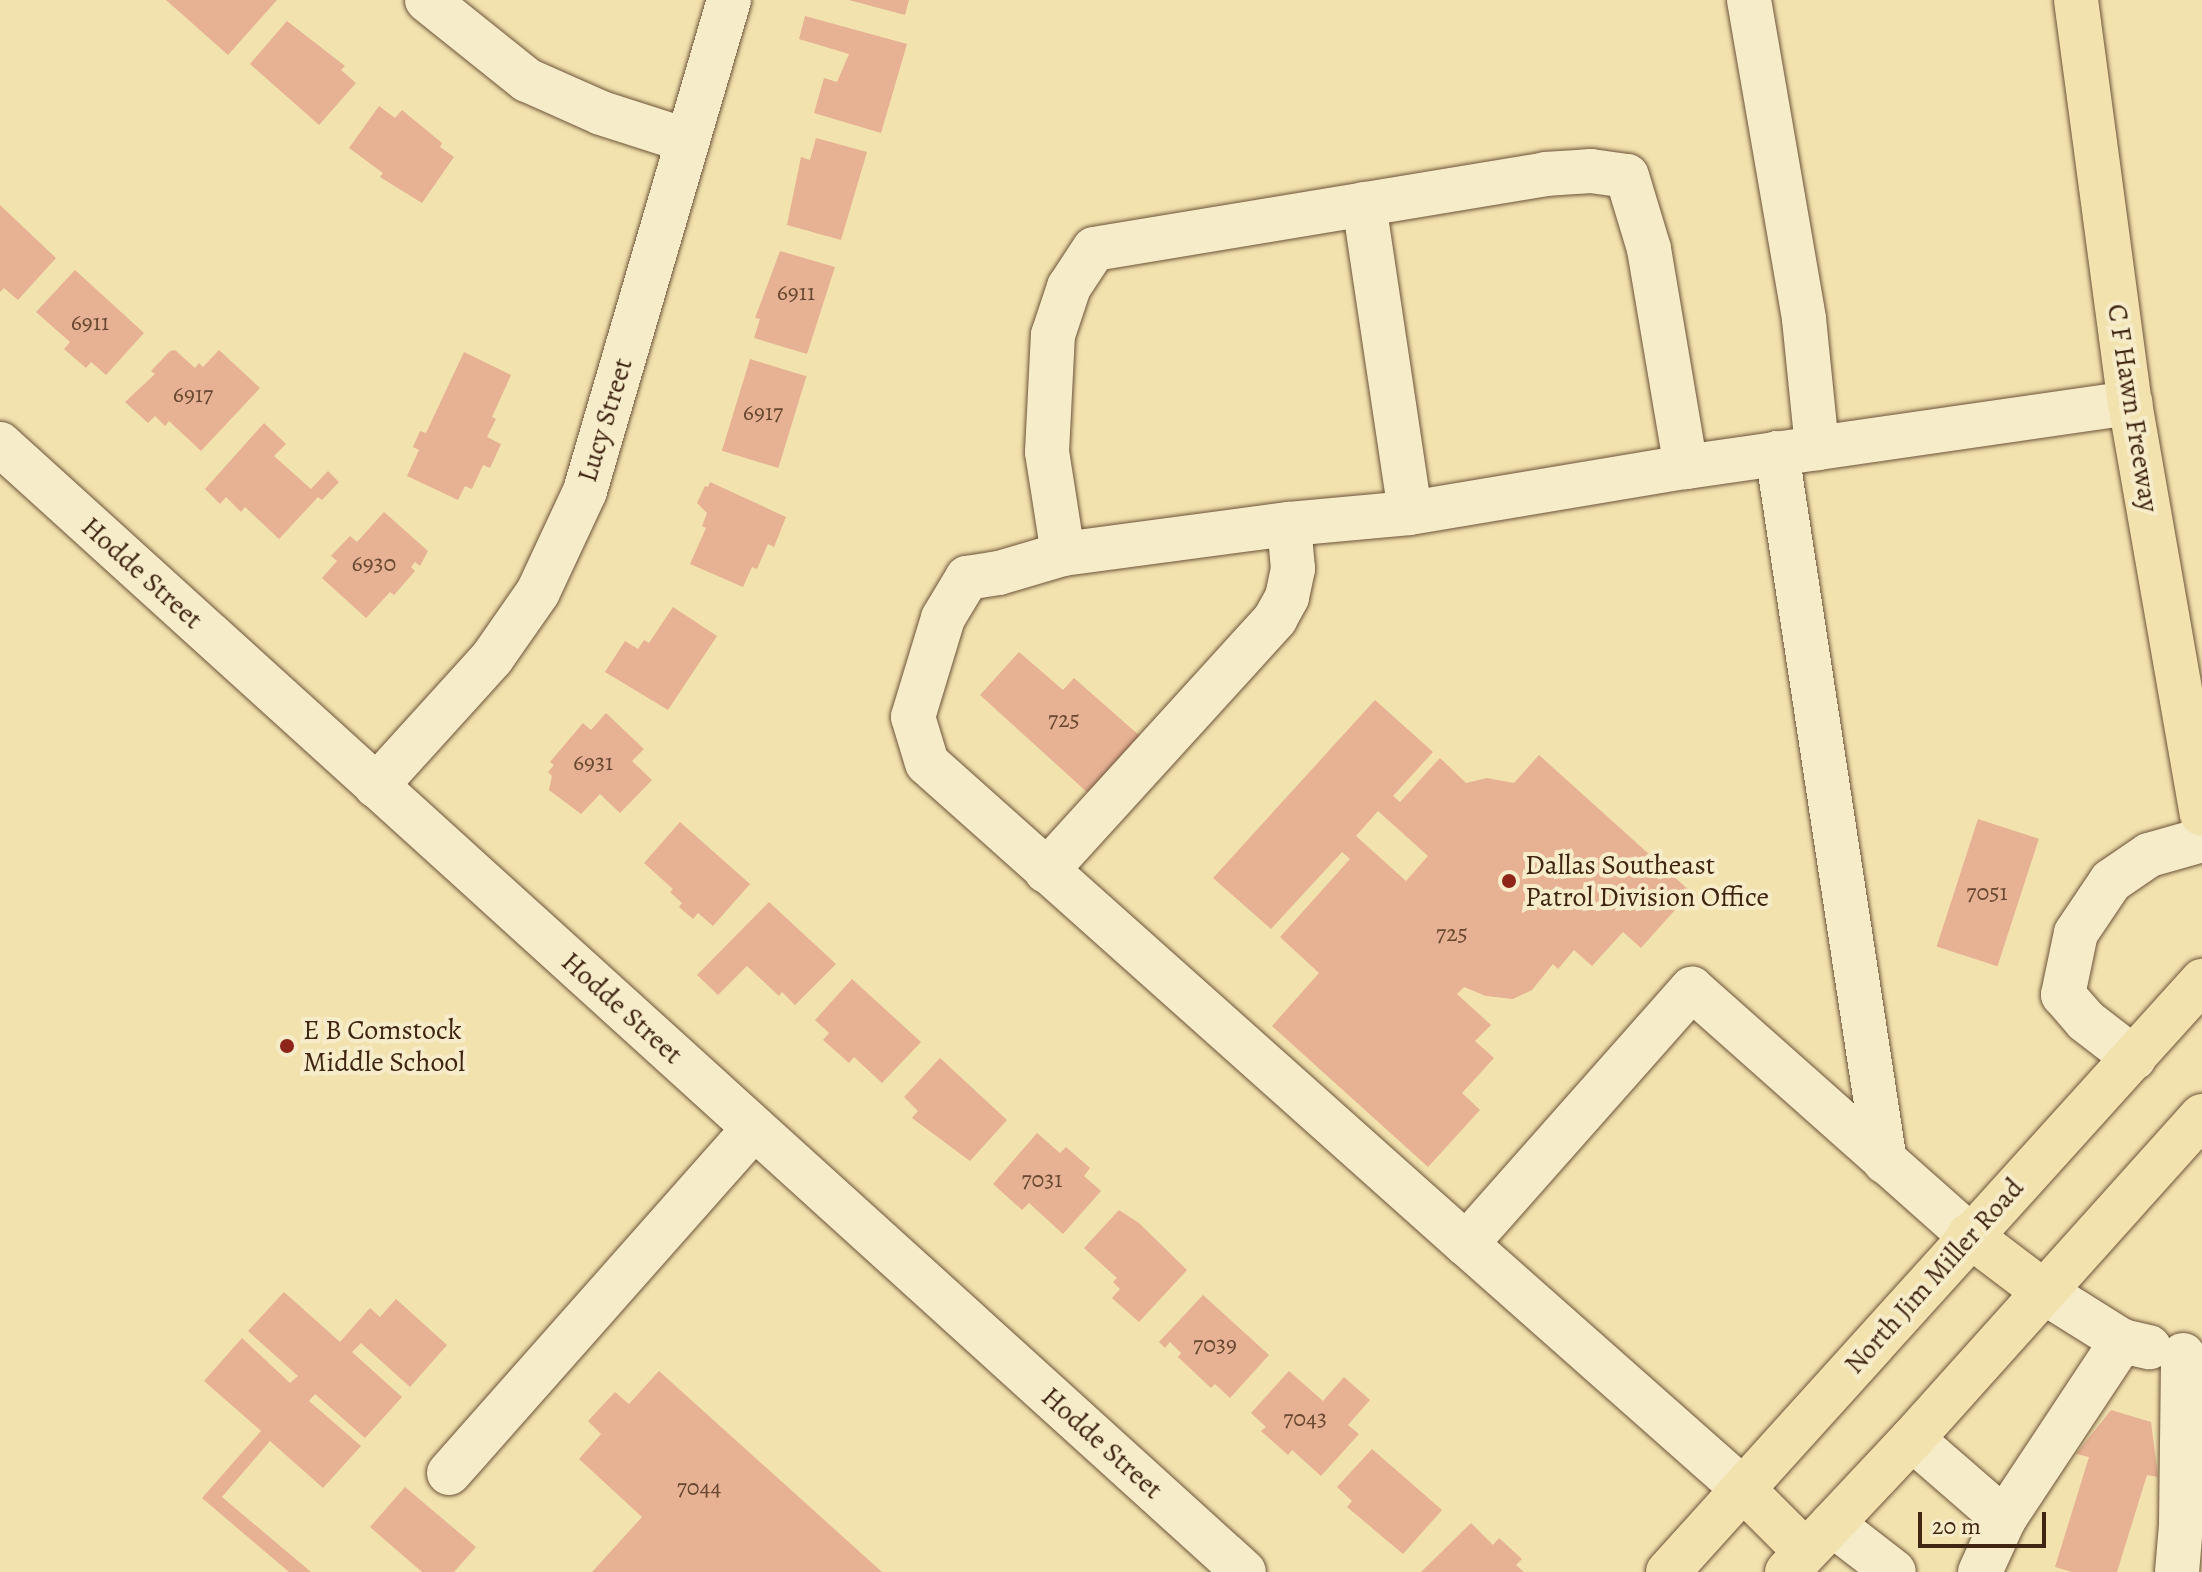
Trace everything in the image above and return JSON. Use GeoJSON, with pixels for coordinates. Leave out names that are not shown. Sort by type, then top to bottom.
{"type":"FeatureCollection","features":[{"type":"Feature","properties":{"kind":"main road","name":"C F Hawn Freeway"},"geometry":{"type":"LineString","coordinates":[[2076,0],[2130,403],[2202,814]]}},
{"type":"Feature","properties":{"kind":"main road","name":"North Jim Miller Road"},"geometry":{"type":"LineString","coordinates":[[1668,1572],[1969,1235],[2202,981]]}},
{"type":"Feature","properties":{"kind":"main road"},"geometry":{"type":"LineString","coordinates":[[1743,1489],[1808,1549],[1912,1439],[2202,1116]]}},
{"type":"Feature","properties":{"kind":"main road"},"geometry":{"type":"LineString","coordinates":[[1969,1235],[2044,1292]]}},
{"type":"Feature","properties":{"kind":"street"},"geometry":{"type":"LineString","coordinates":[[427,0],[527,80],[601,113],[688,141]]}},
{"type":"Feature","properties":{"kind":"street","name":"Lucy Street"},"geometry":{"type":"LineString","coordinates":[[376,786],[492,658],[538,592],[585,491],[729,0]]}},
{"type":"Feature","properties":{"kind":"street"},"geometry":{"type":"LineString","coordinates":[[1749,0],[1804,319],[1797,451],[1830,817],[1885,1162]]}},
{"type":"Feature","properties":{"kind":"street"},"geometry":{"type":"LineString","coordinates":[[1063,554],[1047,452],[1053,335],[1069,287],[1094,249],[1545,174],[1591,171],[1627,176],[1649,249],[1686,467]]}},
{"type":"Feature","properties":{"kind":"street"},"geometry":{"type":"LineString","coordinates":[[1364,204],[1410,513]]}},
{"type":"Feature","properties":{"kind":"street"},"geometry":{"type":"LineString","coordinates":[[1743,1489],[927,763],[913,717],[943,618],[967,578],[999,573],[1063,554],[1289,524],[1410,513],[1686,467],[2130,403]]}},
{"type":"Feature","properties":{"kind":"street","name":"Hodde Street"},"geometry":{"type":"LineString","coordinates":[[0,444],[1244,1572]]}},
{"type":"Feature","properties":{"kind":"street"},"geometry":{"type":"LineString","coordinates":[[1046,871],[1275,619],[1287,597],[1293,569],[1289,524]]}},
{"type":"Feature","properties":{"kind":"street"},"geometry":{"type":"LineString","coordinates":[[2134,1058],[2086,1021],[2063,995],[2076,933],[2111,881],[2149,855],[2202,840]]}},
{"type":"Feature","properties":{"kind":"street"},"geometry":{"type":"LineString","coordinates":[[1466,1244],[1692,989],[1969,1235]]}},
{"type":"Feature","properties":{"kind":"street"},"geometry":{"type":"LineString","coordinates":[[449,1473],[754,1128]]}},
{"type":"Feature","properties":{"kind":"street"},"geometry":{"type":"LineString","coordinates":[[2044,1292],[2122,1341],[2192,1353],[2192,1524],[2177,1572]]}},
{"type":"Feature","properties":{"kind":"street"},"geometry":{"type":"LineString","coordinates":[[1980,1572],[2004,1519],[2122,1341]]}},
{"type":"Feature","properties":{"kind":"street"},"geometry":{"type":"LineString","coordinates":[[1912,1439],[2004,1519]]}},
{"type":"Feature","properties":{"kind":"street"},"geometry":{"type":"LineString","coordinates":[[1808,1549],[1894,1572]]}},
{"type":"Feature","properties":{"kind":"building"},"geometry":{"type":"Polygon","coordinates":[[[166,0],[277,0],[228,55],[166,0]]]}},
{"type":"Feature","properties":{"kind":"building"},"geometry":{"type":"Polygon","coordinates":[[[849,0],[909,0],[905,15],[849,0]]]}},
{"type":"Feature","properties":{"kind":"building"},"geometry":{"type":"Polygon","coordinates":[[[805,16],[907,44],[881,133],[814,113],[824,78],[837,82],[849,54],[799,39],[805,16]]]}},
{"type":"Feature","properties":{"kind":"building"},"geometry":{"type":"Polygon","coordinates":[[[287,21],[345,66],[341,70],[356,83],[319,125],[250,64],[287,21]]]}},
{"type":"Feature","properties":{"kind":"building"},"geometry":{"type":"Polygon","coordinates":[[[379,106],[395,118],[402,110],[454,157],[422,203],[380,177],[383,173],[349,148],[379,106]]]}},
{"type":"Feature","properties":{"kind":"building"},"geometry":{"type":"Polygon","coordinates":[[[816,138],[867,152],[841,240],[787,225],[801,157],[810,160],[816,138]]]}},
{"type":"Feature","properties":{"kind":"building"},"geometry":{"type":"Polygon","coordinates":[[[0,205],[56,258],[18,300],[4,288],[0,292],[0,205]]]}},
{"type":"Feature","properties":{"kind":"building"},"geometry":{"type":"Polygon","coordinates":[[[780,251],[835,267],[807,354],[754,338],[760,319],[755,318],[780,251]]]}},
{"type":"Feature","properties":{"kind":"building"},"geometry":{"type":"Polygon","coordinates":[[[75,270],[144,333],[106,375],[91,362],[86,368],[64,349],[70,342],[36,312],[75,270]]]}},
{"type":"Feature","properties":{"kind":"building"},"geometry":{"type":"Polygon","coordinates":[[[175,350],[195,368],[199,363],[203,367],[219,350],[260,388],[201,451],[169,421],[165,426],[155,416],[148,423],[125,402],[155,374],[151,371],[170,351],[175,350]]]}},
{"type":"Feature","properties":{"kind":"building"},"geometry":{"type":"Polygon","coordinates":[[[464,352],[511,375],[492,417],[496,419],[487,437],[501,444],[490,468],[483,465],[472,489],[465,486],[458,500],[407,476],[419,450],[413,447],[420,431],[426,433],[464,352]]]}},
{"type":"Feature","properties":{"kind":"building"},"geometry":{"type":"Polygon","coordinates":[[[750,359],[806,376],[778,468],[722,451],[750,359]]]}},
{"type":"Feature","properties":{"kind":"building"},"geometry":{"type":"Polygon","coordinates":[[[264,423],[286,444],[274,456],[311,489],[328,471],[339,482],[322,500],[318,497],[279,539],[245,507],[241,512],[226,497],[220,504],[205,489],[264,423]]]}},
{"type":"Feature","properties":{"kind":"building"},"geometry":{"type":"Polygon","coordinates":[[[710,482],[786,517],[774,547],[768,544],[757,569],[752,567],[743,587],[690,564],[706,528],[702,526],[707,513],[697,503],[710,482]]]}},
{"type":"Feature","properties":{"kind":"building"},"geometry":{"type":"Polygon","coordinates":[[[384,512],[428,551],[420,566],[415,562],[411,567],[415,571],[394,595],[390,592],[366,618],[322,578],[337,561],[331,556],[350,536],[357,542],[384,512]]]}},
{"type":"Feature","properties":{"kind":"building"},"geometry":{"type":"Polygon","coordinates":[[[673,607],[717,636],[668,710],[605,672],[625,641],[638,649],[644,640],[649,643],[673,607]]]}},
{"type":"Feature","properties":{"kind":"building"},"geometry":{"type":"Polygon","coordinates":[[[1019,652],[1063,690],[1074,678],[1141,737],[1089,794],[980,695],[1019,652]]]}},
{"type":"Feature","properties":{"kind":"building"},"geometry":{"type":"Polygon","coordinates":[[[1375,700],[1433,752],[1393,796],[1400,802],[1440,758],[1466,783],[1487,778],[1514,783],[1539,755],[1691,892],[1641,948],[1623,932],[1592,966],[1574,950],[1558,969],[1553,964],[1532,990],[1513,999],[1486,996],[1464,987],[1457,994],[1491,1025],[1475,1041],[1494,1058],[1462,1093],[1480,1110],[1428,1167],[1272,1026],[1319,973],[1280,937],[1350,859],[1342,852],[1271,929],[1213,878],[1375,700]],[[1378,811],[1356,836],[1406,881],[1428,856],[1378,811]]]}},
{"type":"Feature","properties":{"kind":"building"},"geometry":{"type":"Polygon","coordinates":[[[606,713],[644,749],[632,761],[652,780],[620,813],[600,794],[581,814],[549,790],[552,776],[548,772],[554,765],[550,762],[583,723],[591,730],[606,713]]]}},
{"type":"Feature","properties":{"kind":"building"},"geometry":{"type":"Polygon","coordinates":[[[1978,819],[2039,839],[1997,966],[1937,946],[1978,819]]]}},
{"type":"Feature","properties":{"kind":"building"},"geometry":{"type":"Polygon","coordinates":[[[680,822],[750,884],[713,926],[698,913],[693,919],[679,907],[682,903],[670,892],[673,889],[644,863],[680,822]]]}},
{"type":"Feature","properties":{"kind":"building"},"geometry":{"type":"Polygon","coordinates":[[[769,902],[836,964],[795,1005],[782,992],[779,996],[747,966],[718,995],[697,975],[769,902]]]}},
{"type":"Feature","properties":{"kind":"building"},"geometry":{"type":"Polygon","coordinates":[[[852,979],[921,1042],[882,1083],[854,1057],[849,1063],[823,1040],[829,1033],[815,1020],[852,979]]]}},
{"type":"Feature","properties":{"kind":"building"},"geometry":{"type":"Polygon","coordinates":[[[940,1058],[1007,1120],[970,1161],[912,1118],[918,1111],[904,1097],[940,1058]]]}},
{"type":"Feature","properties":{"kind":"building"},"geometry":{"type":"Polygon","coordinates":[[[1037,1133],[1060,1153],[1066,1147],[1090,1168],[1084,1176],[1101,1191],[1063,1234],[1029,1203],[1022,1210],[993,1184],[1037,1133]]]}},
{"type":"Feature","properties":{"kind":"building"},"geometry":{"type":"Polygon","coordinates":[[[1119,1210],[1139,1223],[1187,1270],[1139,1322],[1112,1298],[1120,1289],[1113,1282],[1117,1278],[1084,1248],[1119,1210]]]}},
{"type":"Feature","properties":{"kind":"building"},"geometry":{"type":"Polygon","coordinates":[[[284,1292],[340,1342],[370,1308],[380,1317],[396,1299],[447,1345],[410,1387],[361,1343],[352,1352],[402,1397],[365,1438],[315,1394],[309,1401],[361,1446],[323,1488],[270,1441],[222,1497],[311,1572],[289,1572],[202,1498],[261,1431],[204,1381],[242,1338],[290,1383],[298,1376],[248,1331],[284,1292]]]}},
{"type":"Feature","properties":{"kind":"building"},"geometry":{"type":"Polygon","coordinates":[[[1203,1295],[1269,1355],[1230,1398],[1215,1384],[1211,1388],[1178,1357],[1181,1353],[1170,1342],[1165,1348],[1159,1342],[1203,1295]]]}},
{"type":"Feature","properties":{"kind":"building"},"geometry":{"type":"Polygon","coordinates":[[[659,1371],[882,1572],[592,1572],[642,1517],[579,1459],[601,1434],[588,1421],[615,1392],[629,1404],[659,1371]]]}},
{"type":"Feature","properties":{"kind":"building"},"geometry":{"type":"Polygon","coordinates":[[[1289,1371],[1323,1401],[1344,1377],[1370,1400],[1348,1425],[1359,1434],[1321,1476],[1292,1450],[1288,1455],[1261,1431],[1266,1427],[1251,1413],[1289,1371]]]}},
{"type":"Feature","properties":{"kind":"building"},"geometry":{"type":"Polygon","coordinates":[[[2111,1410],[2151,1422],[2158,1477],[2147,1475],[2117,1572],[2072,1572],[2055,1567],[2089,1457],[2076,1454],[2111,1410]]]}},
{"type":"Feature","properties":{"kind":"building"},"geometry":{"type":"Polygon","coordinates":[[[1372,1449],[1442,1510],[1403,1554],[1347,1507],[1352,1501],[1337,1487],[1372,1449]]]}},
{"type":"Feature","properties":{"kind":"building"},"geometry":{"type":"Polygon","coordinates":[[[405,1487],[476,1547],[454,1572],[422,1572],[370,1527],[405,1487]]]}},
{"type":"Feature","properties":{"kind":"building"},"geometry":{"type":"Polygon","coordinates":[[[1471,1523],[1493,1545],[1499,1538],[1522,1559],[1516,1565],[1524,1572],[1421,1572],[1471,1523]]]}},
{"type":"Feature","properties":{"kind":"place","name":"Dallas Southeast Patrol Division Office"},"geometry":{"type":"Point","coordinates":[1509,881]}},
{"type":"Feature","properties":{"kind":"place","name":"E B Comstock Middle School"},"geometry":{"type":"Point","coordinates":[287,1046]}}]}
